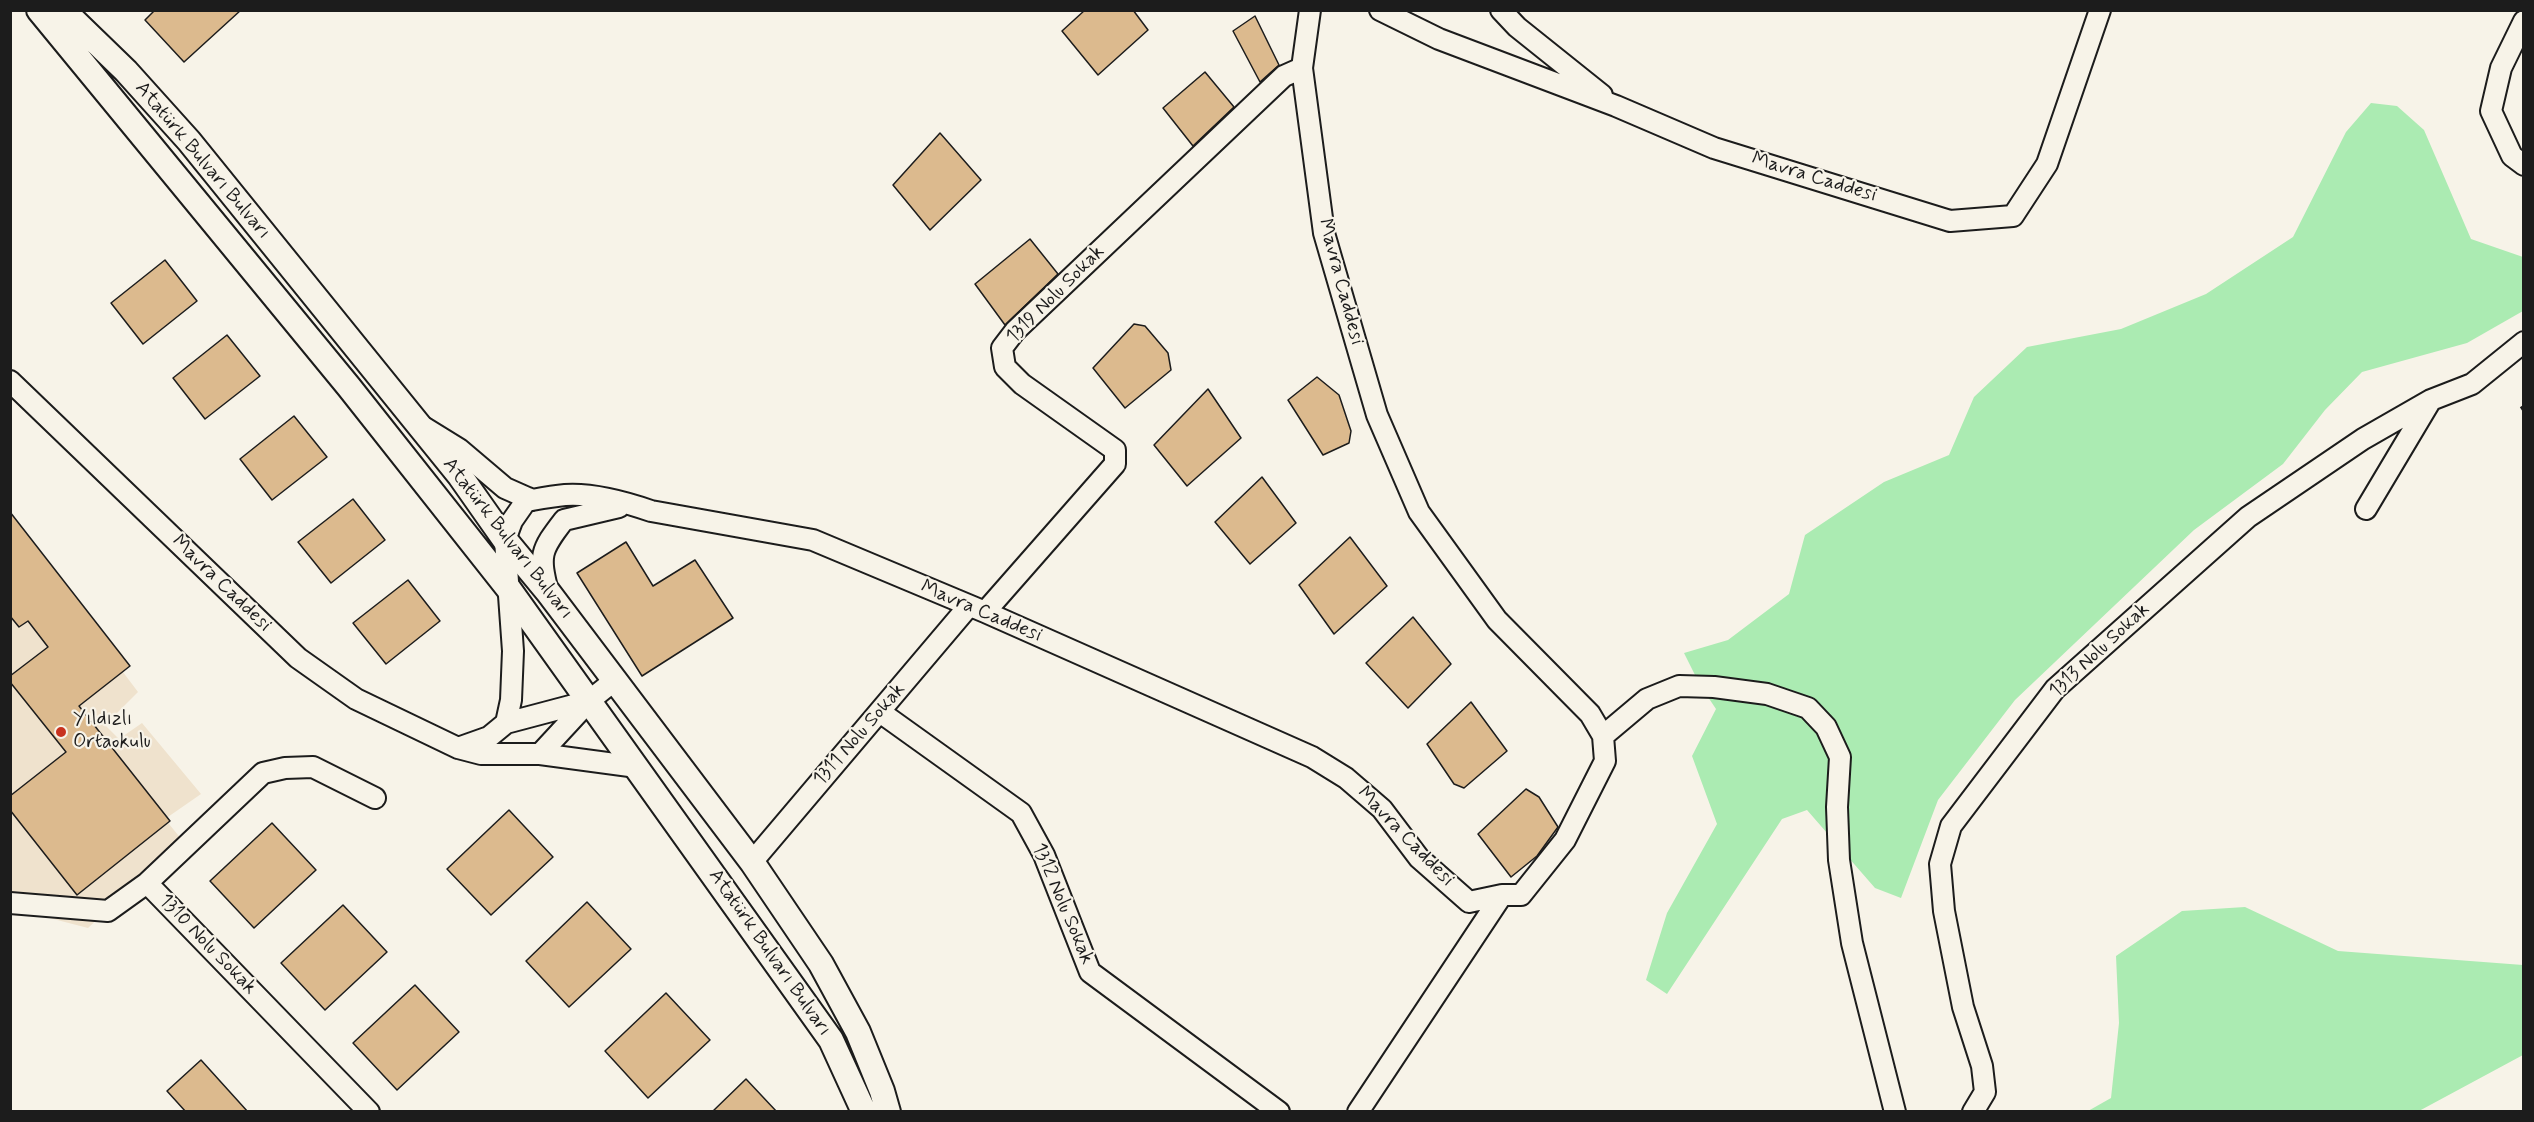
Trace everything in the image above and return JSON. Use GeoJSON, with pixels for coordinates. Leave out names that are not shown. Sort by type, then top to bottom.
{"type":"FeatureCollection","features":[{"type":"Feature","properties":{"kind":"street","name":"Atatürk Bulvarı Bulvarı"},"geometry":{"type":"LineString","coordinates":[[39,10],[349,387],[508,588],[831,1040],[864,1112]]}},
{"type":"Feature","properties":{"kind":"street","name":"Mavra Caddesi"},"geometry":{"type":"LineString","coordinates":[[532,500],[581,495],[633,505],[651,511],[813,540],[1312,757],[1346,778],[1382,809],[1419,858],[1468,902],[1521,895],[1565,840],[1605,761],[1603,736],[1590,714],[1497,620],[1419,512],[1377,415],[1324,233],[1302,68],[1310,10]]}},
{"type":"Feature","properties":{"kind":"street","name":"Mavra Caddesi"},"geometry":{"type":"LineString","coordinates":[[1380,10],[1439,39],[1616,106],[1714,147],[1950,221],[2013,216],[2047,164],[2100,10]]}},
{"type":"Feature","properties":{"kind":"street"},"geometry":{"type":"LineString","coordinates":[[1501,10],[1517,27],[1616,106]]}},
{"type":"Feature","properties":{"kind":"street","name":"Atatürk Bulvarı Bulvarı"},"geometry":{"type":"LineString","coordinates":[[74,16],[189,141],[460,476],[505,540],[548,592],[752,862],[821,964],[858,1032],[888,1112]]}},
{"type":"Feature","properties":{"kind":"street"},"geometry":{"type":"LineString","coordinates":[[2523,21],[2501,68],[2491,111],[2512,156],[2523,165]]}},
{"type":"Feature","properties":{"kind":"street","name":"1319 Nolu Sokak"},"geometry":{"type":"LineString","coordinates":[[977,610],[1115,464],[1115,450],[1022,384],[1005,367],[1002,348],[1014,331],[1284,76],[1302,68]]}},
{"type":"Feature","properties":{"kind":"street","name":"1313 Nolu Sokak"},"geometry":{"type":"LineString","coordinates":[[1973,1112],[1985,1092],[1982,1066],[1963,1008],[1944,911],[1940,864],[1950,826],[2055,689],[2239,525],[2363,439],[2431,400],[2472,384],[2523,342]]}},
{"type":"Feature","properties":{"kind":"street","name":"Mavra Caddesi"},"geometry":{"type":"LineString","coordinates":[[10,381],[298,658],[357,699],[458,748],[494,755],[540,754],[637,767]]}},
{"type":"Feature","properties":{"kind":"street"},"geometry":{"type":"LineString","coordinates":[[2366,508],[2431,400]]}},
{"type":"Feature","properties":{"kind":"street"},"geometry":{"type":"LineString","coordinates":[[418,424],[459,449],[505,488],[532,500]]}},
{"type":"Feature","properties":{"kind":"street"},"geometry":{"type":"LineString","coordinates":[[506,723],[513,681],[513,651],[505,540],[519,509],[528,498],[532,500]]}},
{"type":"Feature","properties":{"kind":"street","name":"Mavra Caddesi"},"geometry":{"type":"LineString","coordinates":[[548,592],[541,562],[546,546],[564,520],[599,510],[633,505]]}},
{"type":"Feature","properties":{"kind":"street","name":"1311 Nolu Sokak"},"geometry":{"type":"LineString","coordinates":[[752,862],[880,712],[977,610]]}},
{"type":"Feature","properties":{"kind":"street"},"geometry":{"type":"LineString","coordinates":[[540,754],[589,701],[615,680]]}},
{"type":"Feature","properties":{"kind":"street"},"geometry":{"type":"LineString","coordinates":[[1603,736],[1647,699],[1679,686],[1714,687],[1767,694],[1808,708],[1826,726],[1840,757],[1836,807],[1839,860],[1852,943],[1895,1112]]}},
{"type":"Feature","properties":{"kind":"street"},"geometry":{"type":"LineString","coordinates":[[458,748],[489,737],[506,723],[589,701]]}},
{"type":"Feature","properties":{"kind":"street","name":"1312 Nolu Sokak"},"geometry":{"type":"LineString","coordinates":[[880,712],[1021,813],[1044,855],[1090,972],[1279,1112]]}},
{"type":"Feature","properties":{"kind":"street"},"geometry":{"type":"LineString","coordinates":[[147,883],[263,773],[285,768],[313,767],[375,798]]}},
{"type":"Feature","properties":{"kind":"street","name":"1310 Nolu Sokak"},"geometry":{"type":"LineString","coordinates":[[10,903],[108,911],[147,883],[369,1112]]}},
{"type":"Feature","properties":{"kind":"street"},"geometry":{"type":"LineString","coordinates":[[1358,1112],[1502,896]]}},
{"type":"Feature","properties":{"kind":"shaded area","name":"Yıldızlı Ortaokulu"},"geometry":{"type":"Polygon","coordinates":[[[10,522],[138,692],[105,725],[119,739],[142,723],[201,794],[165,819],[182,840],[88,928],[11,908],[10,522]]]}},
{"type":"Feature","properties":{"kind":"green space"},"geometry":{"type":"Polygon","coordinates":[[[2371,103],[2397,106],[2424,130],[2471,239],[2523,257],[2523,311],[2467,343],[2362,372],[2325,410],[2283,464],[2194,530],[2015,700],[1938,800],[1901,898],[1875,888],[1807,810],[1782,819],[1667,994],[1646,980],[1667,913],[1717,824],[1692,756],[1716,709],[1700,685],[1684,653],[1728,640],[1789,594],[1805,535],[1884,482],[1949,455],[1974,397],[2027,347],[2121,329],[2206,294],[2293,237],[2346,132],[2371,103]]]}},
{"type":"Feature","properties":{"kind":"green space"},"geometry":{"type":"Polygon","coordinates":[[[2245,907],[2338,951],[2523,965],[2523,1055],[2419,1111],[2088,1111],[2111,1098],[2119,1023],[2116,956],[2182,911],[2245,907]]]}},
{"type":"Feature","properties":{"kind":"building"},"geometry":{"type":"Polygon","coordinates":[[[155,10],[241,10],[184,62],[145,20],[155,10]]]}},
{"type":"Feature","properties":{"kind":"building"},"geometry":{"type":"Polygon","coordinates":[[[1085,10],[1133,10],[1148,30],[1098,75],[1062,31],[1085,10]]]}},
{"type":"Feature","properties":{"kind":"building"},"geometry":{"type":"Polygon","coordinates":[[[1255,16],[1279,65],[1260,82],[1233,31],[1255,16]]]}},
{"type":"Feature","properties":{"kind":"building"},"geometry":{"type":"Polygon","coordinates":[[[1205,72],[1234,107],[1193,146],[1163,108],[1205,72]]]}},
{"type":"Feature","properties":{"kind":"building"},"geometry":{"type":"Polygon","coordinates":[[[940,133],[981,180],[930,230],[893,185],[940,133]]]}},
{"type":"Feature","properties":{"kind":"building"},"geometry":{"type":"Polygon","coordinates":[[[1030,239],[1058,274],[1005,325],[975,284],[1030,239]]]}},
{"type":"Feature","properties":{"kind":"building"},"geometry":{"type":"Polygon","coordinates":[[[165,260],[197,301],[143,344],[111,303],[165,260]]]}},
{"type":"Feature","properties":{"kind":"building"},"geometry":{"type":"Polygon","coordinates":[[[1134,324],[1145,326],[1168,353],[1171,370],[1125,408],[1093,368],[1134,324]]]}},
{"type":"Feature","properties":{"kind":"building"},"geometry":{"type":"Polygon","coordinates":[[[227,335],[260,376],[205,419],[173,378],[227,335]]]}},
{"type":"Feature","properties":{"kind":"building"},"geometry":{"type":"Polygon","coordinates":[[[1317,377],[1339,395],[1351,431],[1349,443],[1323,455],[1288,400],[1317,377]]]}},
{"type":"Feature","properties":{"kind":"building"},"geometry":{"type":"Polygon","coordinates":[[[1208,389],[1241,438],[1187,486],[1154,445],[1208,389]]]}},
{"type":"Feature","properties":{"kind":"building"},"geometry":{"type":"Polygon","coordinates":[[[294,416],[327,457],[272,500],[240,459],[294,416]]]}},
{"type":"Feature","properties":{"kind":"building"},"geometry":{"type":"Polygon","coordinates":[[[1262,477],[1296,523],[1250,564],[1215,522],[1262,477]]]}},
{"type":"Feature","properties":{"kind":"building"},"geometry":{"type":"Polygon","coordinates":[[[353,499],[385,540],[331,583],[298,542],[353,499]]]}},
{"type":"Feature","properties":{"kind":"building"},"geometry":{"type":"Polygon","coordinates":[[[10,512],[130,666],[79,706],[170,821],[77,895],[10,810],[10,796],[66,752],[10,682],[10,676],[48,647],[28,621],[19,627],[10,616],[10,512]]]}},
{"type":"Feature","properties":{"kind":"building"},"geometry":{"type":"Polygon","coordinates":[[[1350,537],[1387,586],[1334,634],[1299,585],[1350,537]]]}},
{"type":"Feature","properties":{"kind":"building"},"geometry":{"type":"Polygon","coordinates":[[[626,542],[653,586],[695,560],[733,618],[642,676],[577,573],[626,542]]]}},
{"type":"Feature","properties":{"kind":"building"},"geometry":{"type":"Polygon","coordinates":[[[408,580],[440,621],[386,664],[353,623],[408,580]]]}},
{"type":"Feature","properties":{"kind":"building"},"geometry":{"type":"Polygon","coordinates":[[[1413,617],[1451,664],[1408,708],[1366,663],[1413,617]]]}},
{"type":"Feature","properties":{"kind":"building"},"geometry":{"type":"Polygon","coordinates":[[[1471,702],[1507,751],[1464,788],[1454,784],[1427,744],[1471,702]]]}},
{"type":"Feature","properties":{"kind":"building"},"geometry":{"type":"Polygon","coordinates":[[[1526,789],[1539,797],[1558,827],[1537,856],[1511,877],[1478,834],[1526,789]]]}},
{"type":"Feature","properties":{"kind":"building"},"geometry":{"type":"Polygon","coordinates":[[[509,810],[553,857],[491,915],[447,869],[509,810]]]}},
{"type":"Feature","properties":{"kind":"building"},"geometry":{"type":"Polygon","coordinates":[[[272,823],[316,870],[254,928],[210,881],[272,823]]]}},
{"type":"Feature","properties":{"kind":"building"},"geometry":{"type":"Polygon","coordinates":[[[587,902],[631,949],[569,1007],[526,961],[587,902]]]}},
{"type":"Feature","properties":{"kind":"building"},"geometry":{"type":"Polygon","coordinates":[[[343,905],[387,952],[325,1010],[281,963],[343,905]]]}},
{"type":"Feature","properties":{"kind":"building"},"geometry":{"type":"Polygon","coordinates":[[[415,985],[459,1032],[397,1090],[353,1043],[415,985]]]}},
{"type":"Feature","properties":{"kind":"building"},"geometry":{"type":"Polygon","coordinates":[[[666,993],[710,1040],[648,1098],[605,1051],[666,993]]]}},
{"type":"Feature","properties":{"kind":"building"},"geometry":{"type":"Polygon","coordinates":[[[201,1060],[248,1112],[186,1112],[167,1091],[201,1060]]]}},
{"type":"Feature","properties":{"kind":"building"},"geometry":{"type":"Polygon","coordinates":[[[746,1079],[777,1112],[712,1112],[746,1079]]]}},
{"type":"Feature","properties":{"kind":"place","name":"Yıldızlı Ortaokulu"},"geometry":{"type":"Point","coordinates":[61,732]}}]}
